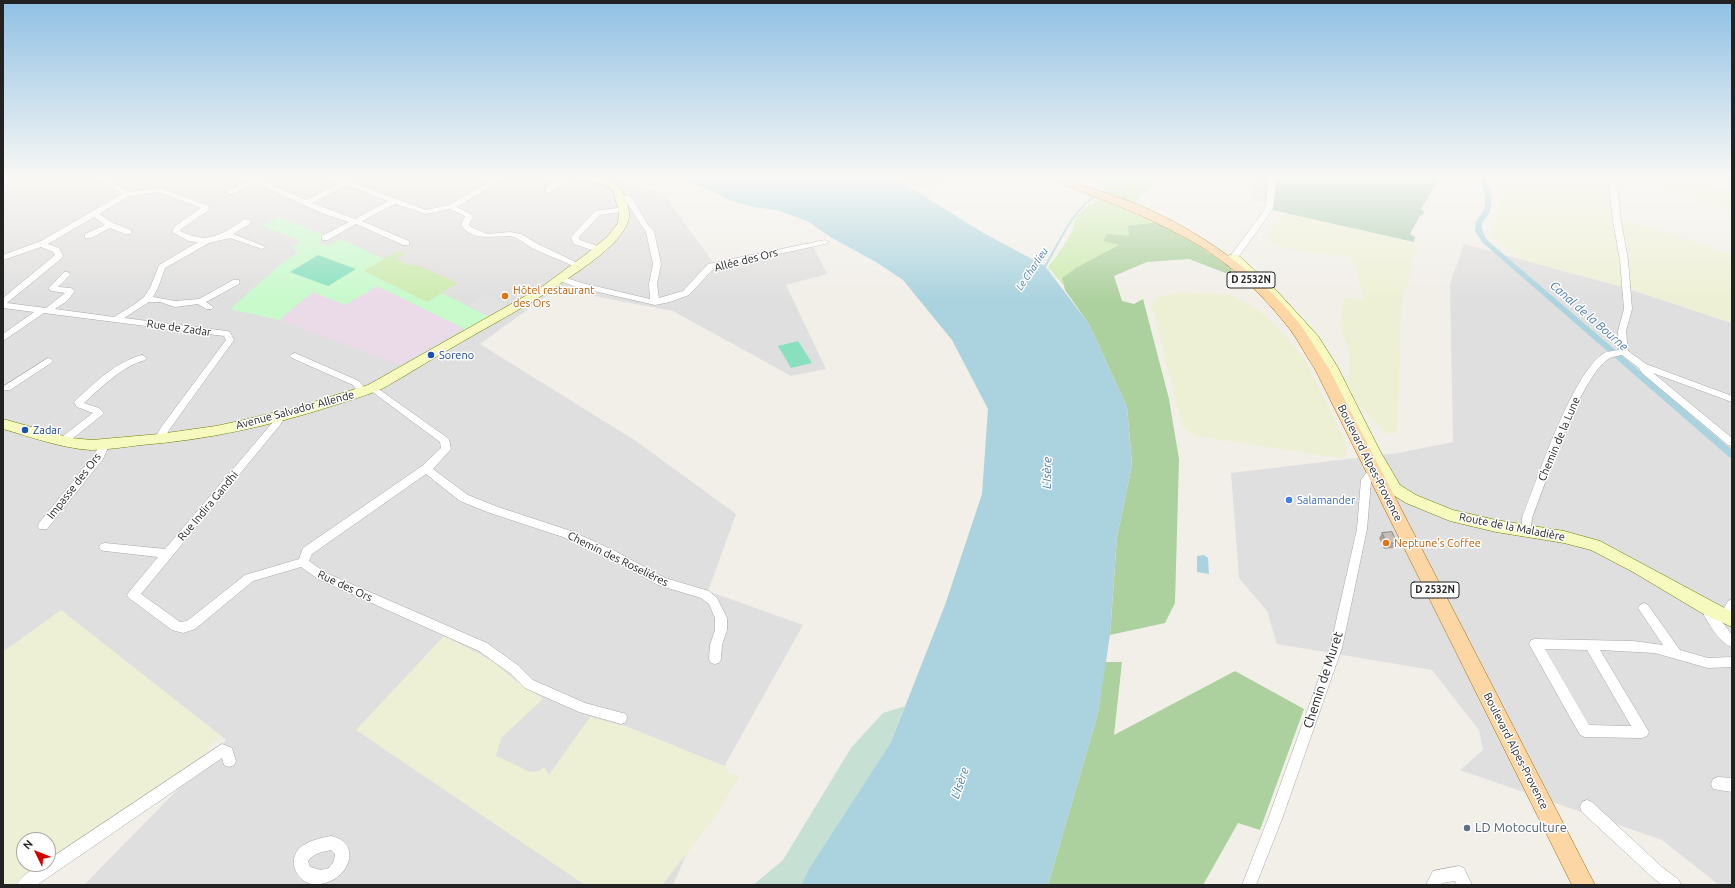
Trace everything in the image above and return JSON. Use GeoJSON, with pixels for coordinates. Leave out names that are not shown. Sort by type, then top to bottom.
{"type":"FeatureCollection","features":[{"type":"Feature","properties":{"kind":"main road","name":"Boulevard Alpes-Provence"},"geometry":{"type":"LineString","coordinates":[[1153,217],[1230,258],[1263,291],[1302,338],[1322,369],[1584,885]]}},
{"type":"Feature","properties":{"kind":"street"},"geometry":{"type":"LineString","coordinates":[[3,258],[44,243],[87,217]]}},
{"type":"Feature","properties":{"kind":"street"},"geometry":{"type":"LineString","coordinates":[[101,217],[110,225],[128,232]]}},
{"type":"Feature","properties":{"kind":"street"},"geometry":{"type":"LineString","coordinates":[[193,217],[178,228],[176,232],[191,240],[206,241],[231,236],[262,247]]}},
{"type":"Feature","properties":{"kind":"street"},"geometry":{"type":"LineString","coordinates":[[342,217],[406,243]]}},
{"type":"Feature","properties":{"kind":"street"},"geometry":{"type":"LineString","coordinates":[[325,238],[363,217]]}},
{"type":"Feature","properties":{"kind":"street"},"geometry":{"type":"LineString","coordinates":[[469,217],[465,225],[468,229],[486,236],[510,234],[518,236],[535,246],[578,265]]}},
{"type":"Feature","properties":{"kind":"street"},"geometry":{"type":"LineString","coordinates":[[594,217],[575,238],[577,242],[598,250]]}},
{"type":"Feature","properties":{"kind":"street","name":"Avenue Salvador Allende"},"geometry":{"type":"LineString","coordinates":[[3,424],[63,442],[78,445],[104,445],[216,431],[280,416],[367,390],[470,332],[560,278],[598,250],[616,234],[624,217]]}},
{"type":"Feature","properties":{"kind":"street"},"geometry":{"type":"LineString","coordinates":[[640,217],[650,231],[657,264],[653,284],[654,302]]}},
{"type":"Feature","properties":{"kind":"street"},"geometry":{"type":"LineString","coordinates":[[1230,258],[1262,217]]}},
{"type":"Feature","properties":{"kind":"street"},"geometry":{"type":"LineString","coordinates":[[1617,217],[1624,260],[1628,309],[1622,331],[1624,352],[1644,366],[1732,399]]}},
{"type":"Feature","properties":{"kind":"street"},"geometry":{"type":"LineString","coordinates":[[223,237],[247,222],[245,221]]}},
{"type":"Feature","properties":{"kind":"street"},"geometry":{"type":"LineString","coordinates":[[88,236],[110,225]]}},
{"type":"Feature","properties":{"kind":"street"},"geometry":{"type":"LineString","coordinates":[[116,319],[148,299],[155,286],[157,274],[162,267],[206,241]]}},
{"type":"Feature","properties":{"kind":"street","name":"Allée des Ors"},"geometry":{"type":"LineString","coordinates":[[560,278],[579,285],[654,302],[667,300],[686,293],[711,266],[826,242]]}},
{"type":"Feature","properties":{"kind":"street"},"geometry":{"type":"LineString","coordinates":[[3,304],[59,256],[56,250],[45,246],[44,243]]}},
{"type":"Feature","properties":{"kind":"street","name":"Route de la Maladière"},"geometry":{"type":"LineString","coordinates":[[1230,258],[1272,291],[1314,339],[1332,366],[1373,451],[1395,489],[1411,499],[1450,515],[1496,526],[1564,537],[1595,545],[1725,613]]}},
{"type":"Feature","properties":{"kind":"street"},"geometry":{"type":"LineString","coordinates":[[3,338],[64,299],[71,291],[52,289],[67,274]]}},
{"type":"Feature","properties":{"kind":"street"},"geometry":{"type":"LineString","coordinates":[[148,299],[161,300],[175,304],[201,301],[236,282]]}},
{"type":"Feature","properties":{"kind":"street"},"geometry":{"type":"LineString","coordinates":[[201,301],[202,304],[209,308]]}},
{"type":"Feature","properties":{"kind":"street","name":"Rue de Zadar"},"geometry":{"type":"LineString","coordinates":[[3,304],[44,311],[227,334],[230,340],[165,428],[159,439]]}},
{"type":"Feature","properties":{"kind":"street","name":"Chemin de la Lune"},"geometry":{"type":"LineString","coordinates":[[1526,531],[1527,518],[1571,406],[1594,369],[1608,355],[1624,352]]}},
{"type":"Feature","properties":{"kind":"street"},"geometry":{"type":"LineString","coordinates":[[295,356],[356,383],[445,441],[446,449],[426,469],[307,550],[302,562]]}},
{"type":"Feature","properties":{"kind":"street"},"geometry":{"type":"LineString","coordinates":[[63,442],[99,414],[96,410],[80,405],[79,402],[124,365],[135,359],[142,358]]}},
{"type":"Feature","properties":{"kind":"street"},"geometry":{"type":"LineString","coordinates":[[4,389],[48,361]]}},
{"type":"Feature","properties":{"kind":"street"},"geometry":{"type":"LineString","coordinates":[[1644,366],[1645,370],[1657,381],[1732,443]]}},
{"type":"Feature","properties":{"kind":"street","name":"Rue Indira Gandhi"},"geometry":{"type":"LineString","coordinates":[[280,416],[277,423],[133,595],[176,626],[183,628],[191,625],[249,578],[302,562]]}},
{"type":"Feature","properties":{"kind":"street","name":"Impasse des Ors"},"geometry":{"type":"LineString","coordinates":[[43,526],[99,456],[104,445]]}},
{"type":"Feature","properties":{"kind":"street","name":"Chemin des Roseliéres"},"geometry":{"type":"LineString","coordinates":[[426,469],[464,498],[494,510],[567,534],[609,553],[662,582],[704,594],[710,598],[721,618],[721,630],[716,645],[716,658]]}},
{"type":"Feature","properties":{"kind":"street","name":"Chemin de Muret"},"geometry":{"type":"LineString","coordinates":[[1249,885],[1275,819],[1336,648],[1362,529],[1366,480],[1370,476],[1377,476]]}},
{"type":"Feature","properties":{"kind":"street"},"geometry":{"type":"LineString","coordinates":[[105,547],[168,554]]}},
{"type":"Feature","properties":{"kind":"street","name":"Rue des Ors"},"geometry":{"type":"LineString","coordinates":[[302,562],[322,576],[483,647],[515,670],[529,684],[584,708],[621,718]]}},
{"type":"Feature","properties":{"kind":"street"},"geometry":{"type":"LineString","coordinates":[[1644,608],[1675,653]]}},
{"type":"Feature","properties":{"kind":"street"},"geometry":{"type":"LineString","coordinates":[[1725,613],[1710,615],[1724,635],[1732,642]]}},
{"type":"Feature","properties":{"kind":"street"},"geometry":{"type":"LineString","coordinates":[[1590,645],[1642,732],[1585,731],[1535,644],[1590,645],[1633,646],[1655,648],[1708,663],[1732,662]]}},
{"type":"Feature","properties":{"kind":"street"},"geometry":{"type":"LineString","coordinates":[[24,885],[222,750],[227,752],[229,761]]}},
{"type":"Feature","properties":{"kind":"street"},"geometry":{"type":"LineString","coordinates":[[1718,784],[1732,785]]}},
{"type":"Feature","properties":{"kind":"street"},"geometry":{"type":"LineString","coordinates":[[1587,807],[1657,872],[1674,885]]}},
{"type":"Feature","properties":{"kind":"street"},"geometry":{"type":"LineString","coordinates":[[1433,885],[1438,876],[1459,873],[1465,885]]}},
{"type":"Feature","properties":{"kind":"shaded area"},"geometry":{"type":"Polygon","coordinates":[[[3,217],[680,217],[713,262],[811,242],[827,274],[786,285],[826,369],[791,376],[673,311],[556,289],[480,344],[636,441],[736,514],[708,591],[803,625],[726,763],[673,885],[84,885],[226,740],[61,611],[3,652],[3,217]]]}},
{"type":"Feature","properties":{"kind":"shaded area"},"geometry":{"type":"Polygon","coordinates":[[[1464,244],[1623,287],[1732,323],[1732,885],[1719,885],[1662,840],[1460,770],[1483,750],[1479,730],[1432,670],[1277,644],[1267,611],[1239,578],[1231,473],[1398,453],[1453,442],[1450,284],[1464,244]]]}},
{"type":"Feature","properties":{"kind":"shaded area"},"geometry":{"type":"Polygon","coordinates":[[[377,286],[463,328],[400,365],[279,320],[313,292],[345,305],[377,286]]]}},
{"type":"Feature","properties":{"kind":"shaded area"},"geometry":{"type":"Polygon","coordinates":[[[487,294],[508,305],[489,317],[468,305],[487,294]]]}},
{"type":"Feature","properties":{"kind":"green space"},"geometry":{"type":"Polygon","coordinates":[[[281,217],[325,236],[319,243],[327,246],[341,239],[384,259],[364,271],[427,302],[442,293],[491,318],[467,332],[463,328],[377,286],[345,305],[313,292],[279,320],[230,309],[280,264],[295,254],[297,250],[291,248],[300,243],[295,238],[261,226],[281,217]]]}},
{"type":"Feature","properties":{"kind":"green space"},"geometry":{"type":"Polygon","coordinates":[[[1076,217],[1146,217],[1202,252],[1158,261],[1124,255],[1063,285],[1048,267],[1072,231],[1076,217]]]}},
{"type":"Feature","properties":{"kind":"green space"},"geometry":{"type":"Polygon","coordinates":[[[1278,217],[1304,217],[1412,243],[1417,246],[1401,307],[1398,431],[1393,434],[1384,432],[1358,404],[1348,384],[1350,355],[1340,326],[1343,302],[1347,298],[1364,300],[1352,257],[1307,252],[1282,247],[1269,242],[1269,235],[1278,217]]]}},
{"type":"Feature","properties":{"kind":"green space"},"geometry":{"type":"Polygon","coordinates":[[[1305,217],[1419,217],[1410,234],[1415,237],[1414,242],[1305,217]]]}},
{"type":"Feature","properties":{"kind":"green space"},"geometry":{"type":"Polygon","coordinates":[[[1495,217],[1617,217],[1732,254],[1732,323],[1623,287],[1524,260],[1499,243],[1489,232],[1495,217]]]}},
{"type":"Feature","properties":{"kind":"green space"},"geometry":{"type":"Polygon","coordinates":[[[1158,222],[1182,235],[1233,269],[1228,274],[1189,259],[1147,262],[1114,276],[1122,301],[1134,304],[1143,299],[1169,399],[1179,459],[1175,603],[1165,623],[1110,635],[1117,537],[1132,465],[1127,407],[1089,324],[1065,290],[1062,278],[1076,268],[1119,245],[1103,241],[1107,234],[1129,236],[1128,226],[1158,222]]]}},
{"type":"Feature","properties":{"kind":"green space"},"geometry":{"type":"Polygon","coordinates":[[[398,251],[405,254],[396,259],[409,265],[417,265],[458,283],[427,302],[363,271],[398,251]]]}},
{"type":"Feature","properties":{"kind":"green space"},"geometry":{"type":"Polygon","coordinates":[[[318,255],[356,269],[328,286],[290,272],[318,255]]]}},
{"type":"Feature","properties":{"kind":"green space"},"geometry":{"type":"Polygon","coordinates":[[[1183,292],[1232,295],[1256,308],[1282,332],[1304,358],[1345,440],[1347,457],[1339,458],[1196,436],[1182,426],[1152,308],[1153,300],[1157,297],[1183,292]]]}},
{"type":"Feature","properties":{"kind":"green space"},"geometry":{"type":"Polygon","coordinates":[[[798,341],[812,363],[791,368],[778,346],[798,341]]]}},
{"type":"Feature","properties":{"kind":"green space"},"geometry":{"type":"Polygon","coordinates":[[[61,610],[221,736],[210,745],[206,754],[56,857],[56,832],[16,832],[16,872],[34,872],[12,884],[3,884],[3,652],[61,610]]]}},
{"type":"Feature","properties":{"kind":"green space"},"geometry":{"type":"Polygon","coordinates":[[[444,636],[491,660],[516,681],[543,699],[501,738],[496,756],[530,772],[539,771],[544,767],[549,775],[590,717],[628,727],[727,767],[729,773],[740,776],[713,820],[662,885],[585,885],[356,730],[444,636]]]}},
{"type":"Feature","properties":{"kind":"green space"},"geometry":{"type":"Polygon","coordinates":[[[1105,662],[1122,662],[1114,735],[1235,671],[1304,709],[1260,830],[1238,823],[1203,885],[1048,885],[1098,713],[1105,662]]]}},
{"type":"Feature","properties":{"kind":"green space"},"geometry":{"type":"Polygon","coordinates":[[[905,706],[891,742],[810,867],[801,885],[753,885],[783,860],[851,748],[883,713],[905,706]]]}},
{"type":"Feature","properties":{"kind":"water","name":"L'Isère"},"geometry":{"type":"Polygon","coordinates":[[[797,217],[958,217],[980,231],[1045,266],[1089,324],[1127,407],[1132,465],[1117,537],[1110,635],[1098,713],[1048,885],[801,885],[810,867],[891,742],[945,605],[982,494],[988,409],[952,340],[903,280],[876,262],[832,238],[807,221],[797,217]]]}},
{"type":"Feature","properties":{"kind":"water"},"geometry":{"type":"Polygon","coordinates":[[[1204,555],[1208,558],[1209,574],[1197,572],[1197,556],[1204,555]]]}},
{"type":"Feature","properties":{"kind":"building"},"geometry":{"type":"Polygon","coordinates":[[[1392,532],[1397,543],[1387,543],[1382,533],[1392,532]]]}},
{"type":"Feature","properties":{"kind":"waterway","name":"Le Charlieu"},"geometry":{"type":"LineString","coordinates":[[1044,268],[1073,217]]}},
{"type":"Feature","properties":{"kind":"waterway","name":"Canal de la Bourne"},"geometry":{"type":"LineString","coordinates":[[1482,217],[1479,222],[1478,231],[1485,242],[1732,455]]}},
{"type":"Feature","properties":{"kind":"place","name":"Hôtel restaurant des Ors"},"geometry":{"type":"Point","coordinates":[505,296]}},
{"type":"Feature","properties":{"kind":"place","name":"Soreno"},"geometry":{"type":"Point","coordinates":[431,355]}},
{"type":"Feature","properties":{"kind":"place","name":"Zadar"},"geometry":{"type":"Point","coordinates":[25,430]}},
{"type":"Feature","properties":{"kind":"place","name":"Salamander"},"geometry":{"type":"Point","coordinates":[1289,500]}},
{"type":"Feature","properties":{"kind":"place","name":"Neptune's Coffee"},"geometry":{"type":"Point","coordinates":[1386,543]}},
{"type":"Feature","properties":{"kind":"place","name":"LD Motoculture"},"geometry":{"type":"Point","coordinates":[1467,828]}}]}
